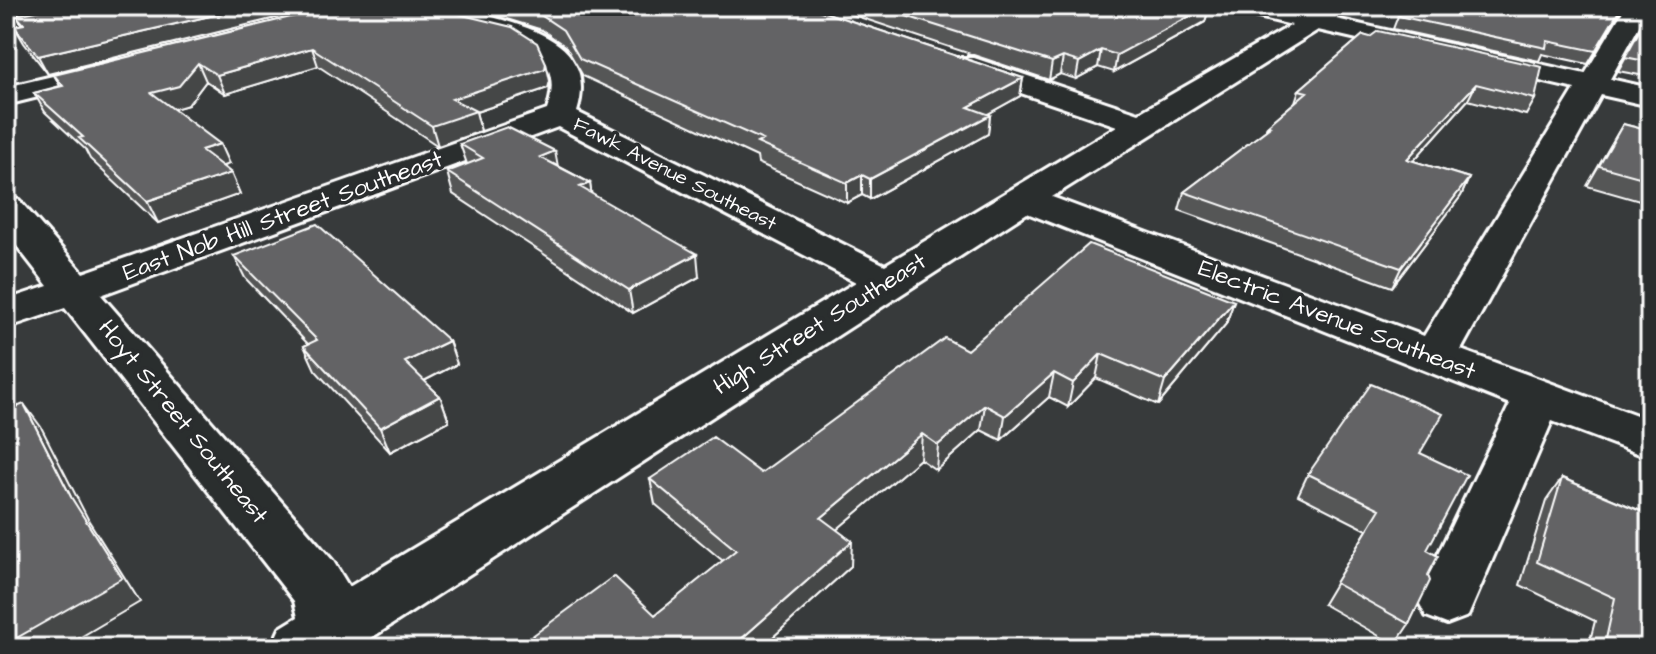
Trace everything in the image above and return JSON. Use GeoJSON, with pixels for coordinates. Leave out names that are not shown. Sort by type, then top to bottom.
{"type":"FeatureCollection","features":[{"type":"Feature","properties":{"kind":"street"},"geometry":{"type":"LineString","coordinates":[[6,21],[80,6]]}},
{"type":"Feature","properties":{"kind":"street"},"geometry":{"type":"LineString","coordinates":[[1242,6],[1328,14],[1650,97]]}},
{"type":"Feature","properties":{"kind":"street"},"geometry":{"type":"LineString","coordinates":[[1434,358],[1638,6]]}},
{"type":"Feature","properties":{"kind":"street","name":"High Street Southeast"},"geometry":{"type":"LineString","coordinates":[[326,642],[887,282],[1142,124],[1328,14]]}},
{"type":"Feature","properties":{"kind":"street","name":"Fawk Avenue Southeast"},"geometry":{"type":"LineString","coordinates":[[447,16],[499,26],[548,49],[563,64],[571,80],[570,96],[560,116],[887,282]]}},
{"type":"Feature","properties":{"kind":"street"},"geometry":{"type":"LineString","coordinates":[[6,77],[137,55],[6,96]]}},
{"type":"Feature","properties":{"kind":"street"},"geometry":{"type":"LineString","coordinates":[[937,55],[1142,124]]}},
{"type":"Feature","properties":{"kind":"street","name":"East Nob Hill Street Southeast"},"geometry":{"type":"LineString","coordinates":[[6,315],[560,116]]}},
{"type":"Feature","properties":{"kind":"street","name":"Electric Avenue Southeast"},"geometry":{"type":"LineString","coordinates":[[1025,199],[1650,440]]}},
{"type":"Feature","properties":{"kind":"street","name":"Hoyt Street Southeast"},"geometry":{"type":"LineString","coordinates":[[6,208],[312,579],[322,594],[326,642]]}},
{"type":"Feature","properties":{"kind":"street"},"geometry":{"type":"LineString","coordinates":[[1447,598],[1538,397]]}},
{"type":"Feature","properties":{"kind":"building"},"geometry":{"type":"Polygon","coordinates":[[[62,6],[253,6],[38,56],[14,26],[24,24],[16,15],[62,6]]]}},
{"type":"Feature","properties":{"kind":"building"},"geometry":{"type":"Polygon","coordinates":[[[336,6],[438,9],[512,27],[537,43],[546,63],[545,69],[452,99],[476,111],[432,126],[312,48],[217,75],[198,63],[179,86],[152,93],[220,144],[201,150],[231,173],[147,201],[34,93],[63,86],[54,75],[336,6]]]}},
{"type":"Feature","properties":{"kind":"building"},"geometry":{"type":"Polygon","coordinates":[[[512,6],[806,6],[1023,78],[968,107],[990,115],[870,179],[862,175],[847,183],[757,143],[763,140],[580,59],[563,30],[539,14],[512,6]]]}},
{"type":"Feature","properties":{"kind":"building"},"geometry":{"type":"Polygon","coordinates":[[[874,6],[1209,6],[1117,55],[1101,50],[1079,62],[1063,57],[1052,62],[874,6]]]}},
{"type":"Feature","properties":{"kind":"building"},"geometry":{"type":"Polygon","coordinates":[[[1411,6],[1622,6],[1595,51],[1547,41],[1546,48],[1398,16],[1411,6]]]}},
{"type":"Feature","properties":{"kind":"building"},"geometry":{"type":"Polygon","coordinates":[[[1650,12],[1650,62],[1625,57],[1650,12]]]}},
{"type":"Feature","properties":{"kind":"building"},"geometry":{"type":"Polygon","coordinates":[[[1378,31],[1542,67],[1535,99],[1476,84],[1407,159],[1469,178],[1401,268],[1184,192],[1270,127],[1267,126],[1307,92],[1299,90],[1363,35],[1370,37],[1378,31]]]}},
{"type":"Feature","properties":{"kind":"building"},"geometry":{"type":"Polygon","coordinates":[[[1623,124],[1650,131],[1650,180],[1599,166],[1623,124]]]}},
{"type":"Feature","properties":{"kind":"building"},"geometry":{"type":"Polygon","coordinates":[[[507,127],[555,151],[540,157],[590,183],[580,187],[697,254],[629,290],[447,172],[483,158],[460,144],[507,127]]]}},
{"type":"Feature","properties":{"kind":"building"},"geometry":{"type":"Polygon","coordinates":[[[317,224],[449,341],[405,362],[440,396],[380,428],[304,346],[317,340],[234,256],[317,224]]]}},
{"type":"Feature","properties":{"kind":"building"},"geometry":{"type":"Polygon","coordinates":[[[1089,244],[1234,301],[1165,381],[1101,354],[1073,383],[1054,373],[1005,416],[985,405],[938,445],[922,434],[821,518],[852,541],[731,648],[530,648],[524,642],[614,576],[655,615],[736,550],[650,479],[713,437],[761,473],[945,338],[967,350],[1089,244]]]}},
{"type":"Feature","properties":{"kind":"building"},"geometry":{"type":"Polygon","coordinates":[[[1371,384],[1443,414],[1420,453],[1467,475],[1427,550],[1438,556],[1428,575],[1430,581],[1409,624],[1335,583],[1380,509],[1308,474],[1371,384]]]}},
{"type":"Feature","properties":{"kind":"building"},"geometry":{"type":"Polygon","coordinates":[[[6,394],[14,408],[24,404],[71,497],[122,578],[6,644],[6,394]]]}},
{"type":"Feature","properties":{"kind":"building"},"geometry":{"type":"Polygon","coordinates":[[[1562,478],[1650,515],[1650,648],[1604,648],[1615,598],[1537,562],[1562,478]]]}}]}
